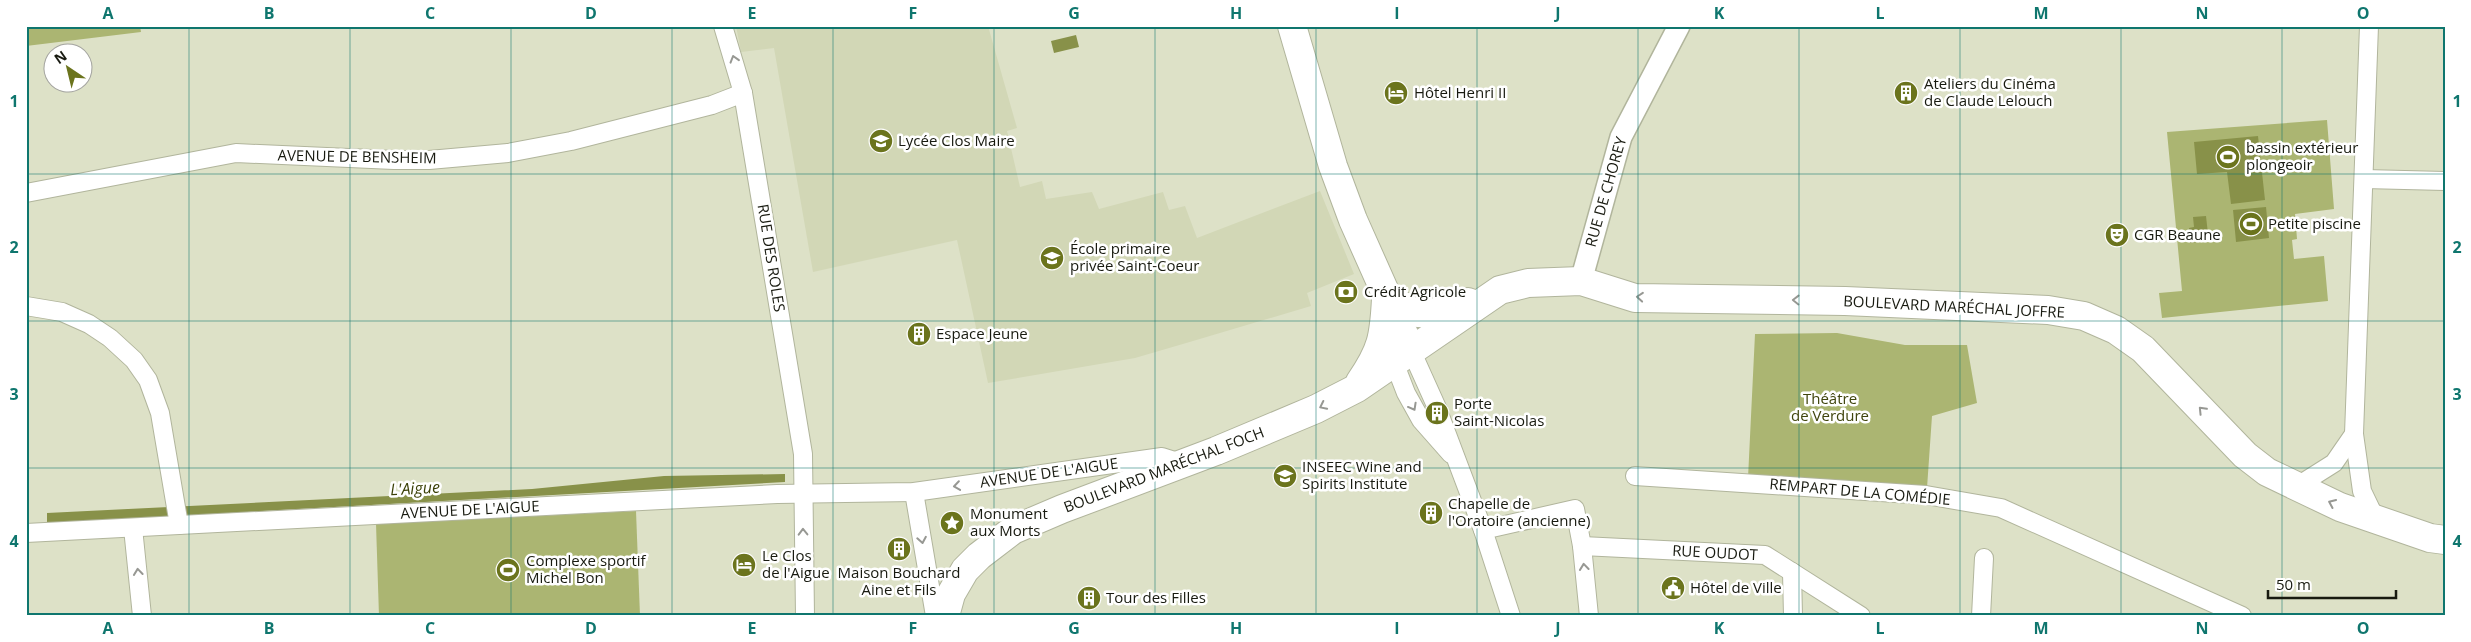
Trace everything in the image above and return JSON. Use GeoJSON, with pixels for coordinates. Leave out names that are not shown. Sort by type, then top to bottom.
{"type":"FeatureCollection","features":[{"type":"Feature","properties":{"kind":"main road"},"geometry":{"type":"LineString","coordinates":[[1292,26],[1333,166],[1353,220],[1386,295],[1403,356]]}},
{"type":"Feature","properties":{"kind":"main road","name":"BOULEVARD MARÉCHAL JOFFRE"},"geometry":{"type":"LineString","coordinates":[[1403,356],[1500,290],[1528,283],[1581,281],[1636,298],[1845,300],[2048,310],[2084,316],[2116,330],[2143,349],[2245,456],[2267,472],[2296,487],[2376,520],[2430,538],[2445,540]]}},
{"type":"Feature","properties":{"kind":"main road"},"geometry":{"type":"LineString","coordinates":[[1386,295],[1413,311],[1422,313],[1450,308],[1500,290]]}},
{"type":"Feature","properties":{"kind":"main road"},"geometry":{"type":"LineString","coordinates":[[1357,388],[1370,368],[1384,334],[1386,295]]}},
{"type":"Feature","properties":{"kind":"main road"},"geometry":{"type":"LineString","coordinates":[[1384,334],[1403,356]]}},
{"type":"Feature","properties":{"kind":"main road","name":"BOULEVARD MARÉCHAL FOCH"},"geometry":{"type":"LineString","coordinates":[[944,616],[946,605],[957,583],[979,556],[1013,530],[1316,409],[1357,388],[1403,356]]}},
{"type":"Feature","properties":{"kind":"street","name":"RUE DES ROLES"},"geometry":{"type":"LineString","coordinates":[[723,26],[743,93],[803,454],[804,493],[802,514],[805,616]]}},
{"type":"Feature","properties":{"kind":"street","name":"RUE DE CHOREY"},"geometry":{"type":"LineString","coordinates":[[1581,281],[1621,138],[1678,26]]}},
{"type":"Feature","properties":{"kind":"street"},"geometry":{"type":"LineString","coordinates":[[2369,26],[2354,434],[2362,492],[2376,520]]}},
{"type":"Feature","properties":{"kind":"street","name":"AVENUE DE BENSHEIM"},"geometry":{"type":"LineString","coordinates":[[26,193],[236,153],[394,160],[429,160],[508,153],[571,141],[712,105],[743,93]]}},
{"type":"Feature","properties":{"kind":"street"},"geometry":{"type":"LineString","coordinates":[[2364,179],[2445,180]]}},
{"type":"Feature","properties":{"kind":"street"},"geometry":{"type":"LineString","coordinates":[[26,306],[62,312],[89,324],[110,338],[134,360],[148,380],[158,404],[177,516]]}},
{"type":"Feature","properties":{"kind":"street"},"geometry":{"type":"LineString","coordinates":[[1403,356],[1439,413],[1483,530],[1511,616]]}},
{"type":"Feature","properties":{"kind":"street"},"geometry":{"type":"LineString","coordinates":[[1403,356],[1406,393],[1421,420],[1457,461]]}},
{"type":"Feature","properties":{"kind":"street"},"geometry":{"type":"LineString","coordinates":[[2296,487],[2334,463],[2354,434]]}},
{"type":"Feature","properties":{"kind":"street","name":"AVENUE DE L'AIGUE"},"geometry":{"type":"LineString","coordinates":[[26,534],[133,528],[177,516],[804,493],[914,492],[1162,457],[1184,463]]}},
{"type":"Feature","properties":{"kind":"street","name":"REMPART DE LA COMÉDIE"},"geometry":{"type":"LineString","coordinates":[[1635,476],[1926,495],[2001,508],[2242,616]]}},
{"type":"Feature","properties":{"kind":"street"},"geometry":{"type":"LineString","coordinates":[[914,492],[935,616]]}},
{"type":"Feature","properties":{"kind":"street"},"geometry":{"type":"LineString","coordinates":[[1483,530],[1575,509],[1582,546],[1589,616]]}},
{"type":"Feature","properties":{"kind":"street"},"geometry":{"type":"LineString","coordinates":[[133,528],[142,616]]}},
{"type":"Feature","properties":{"kind":"street","name":"RUE OUDOT"},"geometry":{"type":"LineString","coordinates":[[1582,546],[1765,555],[1861,616]]}},
{"type":"Feature","properties":{"kind":"street"},"geometry":{"type":"LineString","coordinates":[[1981,616],[1984,558]]}},
{"type":"Feature","properties":{"kind":"street"},"geometry":{"type":"LineString","coordinates":[[928,572],[957,583]]}},
{"type":"Feature","properties":{"kind":"street"},"geometry":{"type":"LineString","coordinates":[[1792,572],[1794,616]]}},
{"type":"Feature","properties":{"kind":"shaded area"},"geometry":{"type":"Polygon","coordinates":[[[736,26],[988,26],[1017,128],[1007,131],[1020,187],[1042,181],[1046,199],[1092,192],[1099,209],[1163,192],[1169,210],[1185,206],[1197,238],[1320,191],[1354,274],[1307,293],[1311,306],[1135,358],[988,383],[957,240],[813,272],[774,48],[741,52],[736,26]]]}},
{"type":"Feature","properties":{"kind":"shaded area"},"geometry":{"type":"Polygon","coordinates":[[[1076,35],[1079,47],[1054,53],[1051,41],[1076,35]]]}},
{"type":"Feature","properties":{"kind":"shaded area","name":"bassin extérieur plongeoir"},"geometry":{"type":"Polygon","coordinates":[[[2258,136],[2265,200],[2231,204],[2227,172],[2197,174],[2194,142],[2258,136]]]}},
{"type":"Feature","properties":{"kind":"shaded area","name":"Petite piscine"},"geometry":{"type":"Polygon","coordinates":[[[2266,207],[2269,238],[2236,242],[2233,210],[2266,207]]]}},
{"type":"Feature","properties":{"kind":"shaded area"},"geometry":{"type":"Polygon","coordinates":[[[2206,216],[2208,234],[2204,234],[2205,241],[2190,243],[2189,228],[2194,227],[2193,217],[2206,216]]]}},
{"type":"Feature","properties":{"kind":"shaded area"},"geometry":{"type":"Polygon","coordinates":[[[785,474],[785,482],[47,523],[47,513],[532,489],[664,476],[785,474]]]}},
{"type":"Feature","properties":{"kind":"green space"},"geometry":{"type":"Polygon","coordinates":[[[26,26],[140,26],[141,32],[59,42],[42,42],[42,44],[26,46],[26,26]]]}},
{"type":"Feature","properties":{"kind":"green space"},"geometry":{"type":"Polygon","coordinates":[[[2327,120],[2334,209],[2295,214],[2297,239],[2292,240],[2294,259],[2324,256],[2328,301],[2162,318],[2159,293],[2182,291],[2167,132],[2327,120]]]}},
{"type":"Feature","properties":{"kind":"green space","name":"Théâtre de Verdure"},"geometry":{"type":"Polygon","coordinates":[[[1837,333],[1905,345],[1967,345],[1977,403],[1932,416],[1927,488],[1748,478],[1755,334],[1837,333]]]}},
{"type":"Feature","properties":{"kind":"green space","name":"Complexe sportif Michel Bon"},"geometry":{"type":"Polygon","coordinates":[[[636,511],[640,616],[379,616],[376,524],[636,511]]]}},
{"type":"Feature","properties":{"kind":"place","name":"Hôtel Henri II"},"geometry":{"type":"Point","coordinates":[1396,93]}},
{"type":"Feature","properties":{"kind":"place","name":"Ateliers du Cinéma de Claude Lelouch"},"geometry":{"type":"Point","coordinates":[1906,93]}},
{"type":"Feature","properties":{"kind":"place","name":"Lycée Clos Maire"},"geometry":{"type":"Point","coordinates":[881,141]}},
{"type":"Feature","properties":{"kind":"place","name":"bassin extérieur plongeoir"},"geometry":{"type":"Point","coordinates":[2228,157]}},
{"type":"Feature","properties":{"kind":"place","name":"Petite piscine"},"geometry":{"type":"Point","coordinates":[2251,224]}},
{"type":"Feature","properties":{"kind":"place","name":"CGR Beaune"},"geometry":{"type":"Point","coordinates":[2117,235]}},
{"type":"Feature","properties":{"kind":"place","name":"École primaire privée Saint-Coeur"},"geometry":{"type":"Point","coordinates":[1052,258]}},
{"type":"Feature","properties":{"kind":"place","name":"Crédit Agricole"},"geometry":{"type":"Point","coordinates":[1346,292]}},
{"type":"Feature","properties":{"kind":"place","name":"Espace Jeune"},"geometry":{"type":"Point","coordinates":[919,334]}},
{"type":"Feature","properties":{"kind":"place","name":"Porte Saint-Nicolas"},"geometry":{"type":"Point","coordinates":[1437,413]}},
{"type":"Feature","properties":{"kind":"place","name":"INSEEC Wine and Spirits Institute"},"geometry":{"type":"Point","coordinates":[1285,476]}},
{"type":"Feature","properties":{"kind":"place","name":"Chapelle de l'Oratoire (ancienne)"},"geometry":{"type":"Point","coordinates":[1431,513]}},
{"type":"Feature","properties":{"kind":"place","name":"Monument aux Morts"},"geometry":{"type":"Point","coordinates":[952,523]}},
{"type":"Feature","properties":{"kind":"place","name":"Maison Bouchard Aine et Fils"},"geometry":{"type":"Point","coordinates":[899,549]}},
{"type":"Feature","properties":{"kind":"place","name":"Le Clos de l'Aigue"},"geometry":{"type":"Point","coordinates":[744,565]}},
{"type":"Feature","properties":{"kind":"place","name":"Complexe sportif Michel Bon"},"geometry":{"type":"Point","coordinates":[508,570]}},
{"type":"Feature","properties":{"kind":"place","name":"Hôtel de Ville"},"geometry":{"type":"Point","coordinates":[1673,588]}},
{"type":"Feature","properties":{"kind":"place","name":"Tour des Filles"},"geometry":{"type":"Point","coordinates":[1089,598]}},
{"type":"Feature","properties":{"kind":"water label","name":"L'Aigue"},"geometry":{"type":"Point","coordinates":[415,488]}}]}
